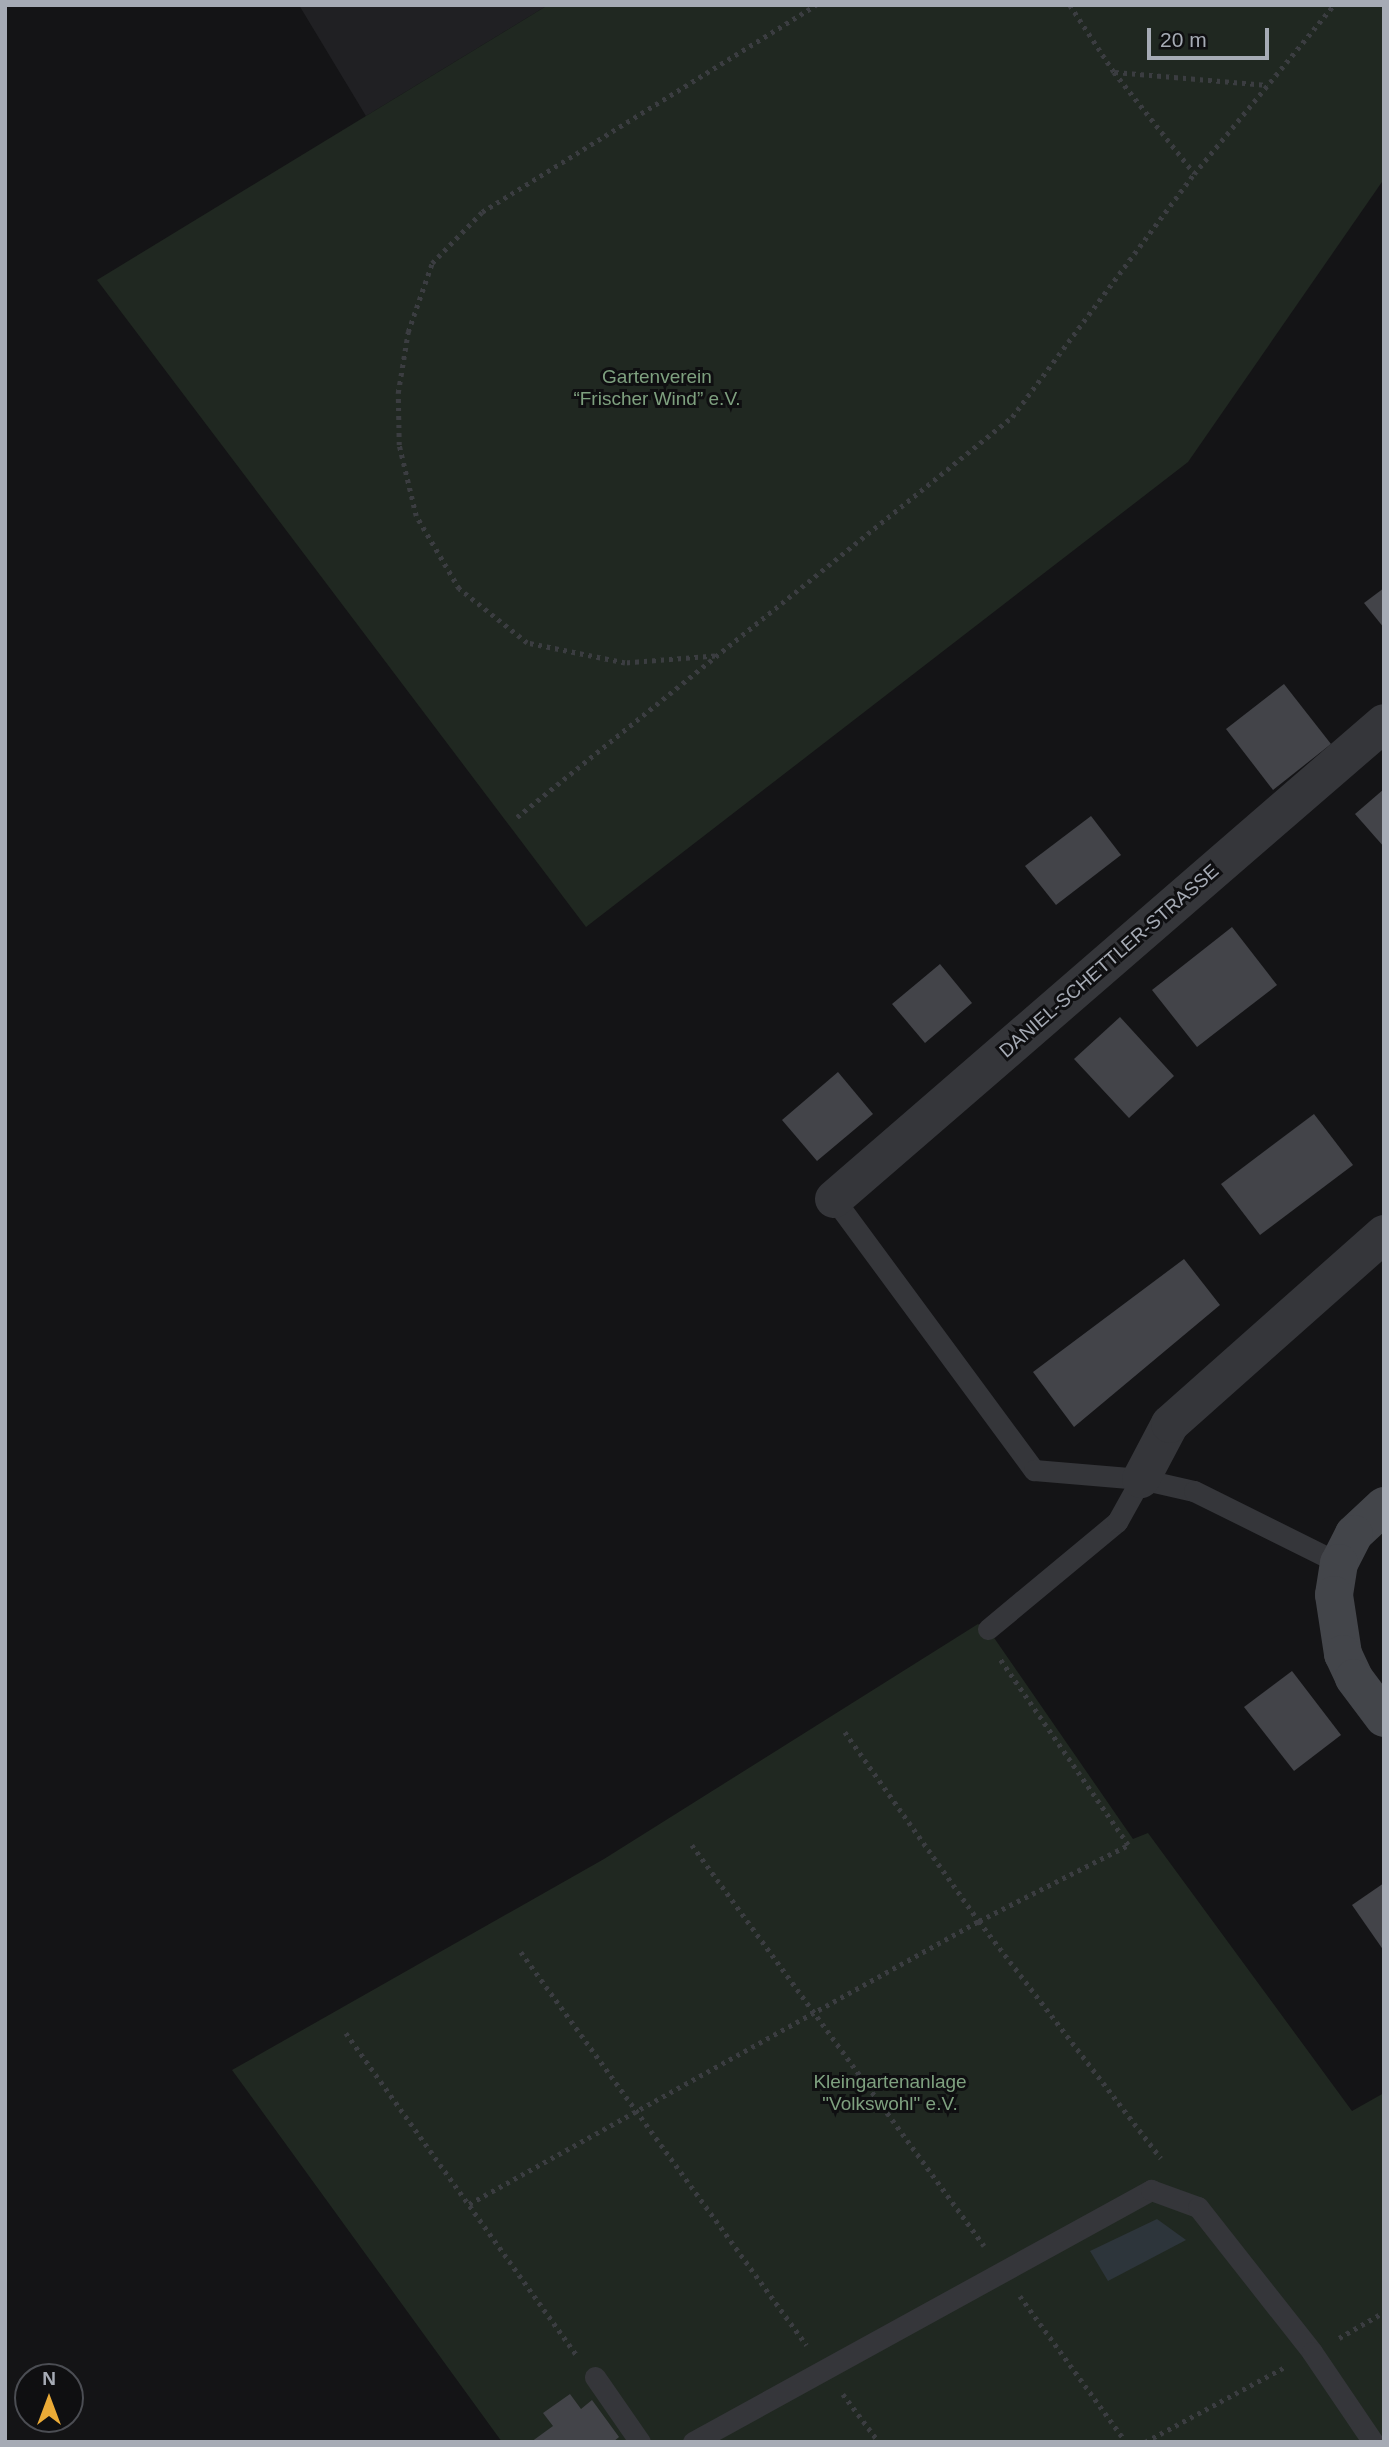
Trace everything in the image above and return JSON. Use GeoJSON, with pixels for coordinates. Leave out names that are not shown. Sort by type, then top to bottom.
{"type":"FeatureCollection","features":[{"type":"Feature","properties":{"kind":"street","name":"DANIEL-SCHETTLER-STRASSE"},"geometry":{"type":"LineString","coordinates":[[834,1199],[1384,723]]}},
{"type":"Feature","properties":{"kind":"street"},"geometry":{"type":"LineString","coordinates":[[1140,1479],[1170,1424],[1384,1234]]}},
{"type":"Feature","properties":{"kind":"street"},"geometry":{"type":"LineString","coordinates":[[1384,1506],[1354,1534],[1339,1563],[1334,1595],[1343,1654],[1353,1678],[1384,1718]]}},
{"type":"Feature","properties":{"kind":"lane"},"geometry":{"type":"LineString","coordinates":[[834,1199],[1034,1470],[1140,1479],[1194,1491],[1339,1563]]}},
{"type":"Feature","properties":{"kind":"lane"},"geometry":{"type":"LineString","coordinates":[[988,1629],[1117,1522],[1140,1479]]}},
{"type":"Feature","properties":{"kind":"lane"},"geometry":{"type":"LineString","coordinates":[[693,2442],[826,2372],[1151,2190],[1198,2207],[1312,2353],[1373,2442]]}},
{"type":"Feature","properties":{"kind":"lane"},"geometry":{"type":"LineString","coordinates":[[595,2377],[640,2442]]}},
{"type":"Feature","properties":{"kind":"path"},"geometry":{"type":"LineString","coordinates":[[715,656],[625,663],[527,643],[459,589],[416,516],[399,445],[398,393],[408,332],[432,262],[482,212],[816,5]]}},
{"type":"Feature","properties":{"kind":"path"},"geometry":{"type":"LineString","coordinates":[[1070,5],[1114,72],[1194,174]]}},
{"type":"Feature","properties":{"kind":"path"},"geometry":{"type":"LineString","coordinates":[[517,817],[1012,417],[1194,174],[1334,5]]}},
{"type":"Feature","properties":{"kind":"path"},"geometry":{"type":"LineString","coordinates":[[1114,72],[1268,85]]}},
{"type":"Feature","properties":{"kind":"path"},"geometry":{"type":"LineString","coordinates":[[470,2204],[979,1921],[1128,1845],[988,1641],[988,1629]]}},
{"type":"Feature","properties":{"kind":"path"},"geometry":{"type":"LineString","coordinates":[[845,1732],[979,1921],[1198,2207]]}},
{"type":"Feature","properties":{"kind":"path"},"geometry":{"type":"LineString","coordinates":[[692,1845],[1126,2442]]}},
{"type":"Feature","properties":{"kind":"path"},"geometry":{"type":"LineString","coordinates":[[521,1952],[879,2442]]}},
{"type":"Feature","properties":{"kind":"path"},"geometry":{"type":"LineString","coordinates":[[346,2034],[595,2377]]}},
{"type":"Feature","properties":{"kind":"path"},"geometry":{"type":"LineString","coordinates":[[1145,2442],[1384,2312]]}},
{"type":"Feature","properties":{"kind":"shaded area"},"geometry":{"type":"Polygon","coordinates":[[[299,5],[548,5],[366,116],[299,5]]]}},
{"type":"Feature","properties":{"kind":"shaded area"},"geometry":{"type":"Polygon","coordinates":[[[1157,2219],[1186,2240],[1108,2281],[1090,2251],[1157,2219]]]}},
{"type":"Feature","properties":{"kind":"green space","name":"Gartenverein “Frischer Wind” e.V."},"geometry":{"type":"Polygon","coordinates":[[[548,5],[1384,5],[1384,179],[1188,462],[586,927],[97,280],[548,5]]]}},
{"type":"Feature","properties":{"kind":"green space","name":"Kleingartenanlage \"Volkswohl\" e.V."},"geometry":{"type":"Polygon","coordinates":[[[978,1624],[988,1629],[1133,1839],[1148,1833],[1352,2111],[1384,2093],[1384,2442],[502,2442],[232,2070],[604,1859],[978,1624]]]}},
{"type":"Feature","properties":{"kind":"building"},"geometry":{"type":"Polygon","coordinates":[[[1384,588],[1384,628],[1364,603],[1384,588]]]}},
{"type":"Feature","properties":{"kind":"building"},"geometry":{"type":"Polygon","coordinates":[[[1284,684],[1331,744],[1273,790],[1226,729],[1284,684]]]}},
{"type":"Feature","properties":{"kind":"building"},"geometry":{"type":"Polygon","coordinates":[[[1384,789],[1384,847],[1355,814],[1384,789]]]}},
{"type":"Feature","properties":{"kind":"building"},"geometry":{"type":"Polygon","coordinates":[[[1091,816],[1121,855],[1056,905],[1025,866],[1091,816]]]}},
{"type":"Feature","properties":{"kind":"building"},"geometry":{"type":"Polygon","coordinates":[[[1232,927],[1277,985],[1197,1047],[1152,990],[1232,927]]]}},
{"type":"Feature","properties":{"kind":"building"},"geometry":{"type":"Polygon","coordinates":[[[940,964],[972,1003],[925,1043],[892,1004],[940,964]]]}},
{"type":"Feature","properties":{"kind":"building"},"geometry":{"type":"Polygon","coordinates":[[[1120,1017],[1174,1076],[1129,1118],[1074,1059],[1120,1017]]]}},
{"type":"Feature","properties":{"kind":"building"},"geometry":{"type":"Polygon","coordinates":[[[838,1072],[873,1114],[817,1161],[782,1120],[838,1072]]]}},
{"type":"Feature","properties":{"kind":"building"},"geometry":{"type":"Polygon","coordinates":[[[1314,1114],[1353,1165],[1260,1235],[1221,1184],[1314,1114]]]}},
{"type":"Feature","properties":{"kind":"building"},"geometry":{"type":"Polygon","coordinates":[[[1184,1259],[1220,1305],[1074,1427],[1033,1372],[1184,1259]]]}},
{"type":"Feature","properties":{"kind":"building"},"geometry":{"type":"Polygon","coordinates":[[[1292,1671],[1341,1735],[1294,1771],[1244,1707],[1292,1671]]]}},
{"type":"Feature","properties":{"kind":"building"},"geometry":{"type":"Polygon","coordinates":[[[1384,1883],[1384,1951],[1352,1905],[1384,1883]]]}},
{"type":"Feature","properties":{"kind":"building"},"geometry":{"type":"Polygon","coordinates":[[[570,2394],[581,2409],[592,2400],[619,2437],[613,2442],[531,2442],[553,2426],[543,2413],[570,2394]]]}}]}
